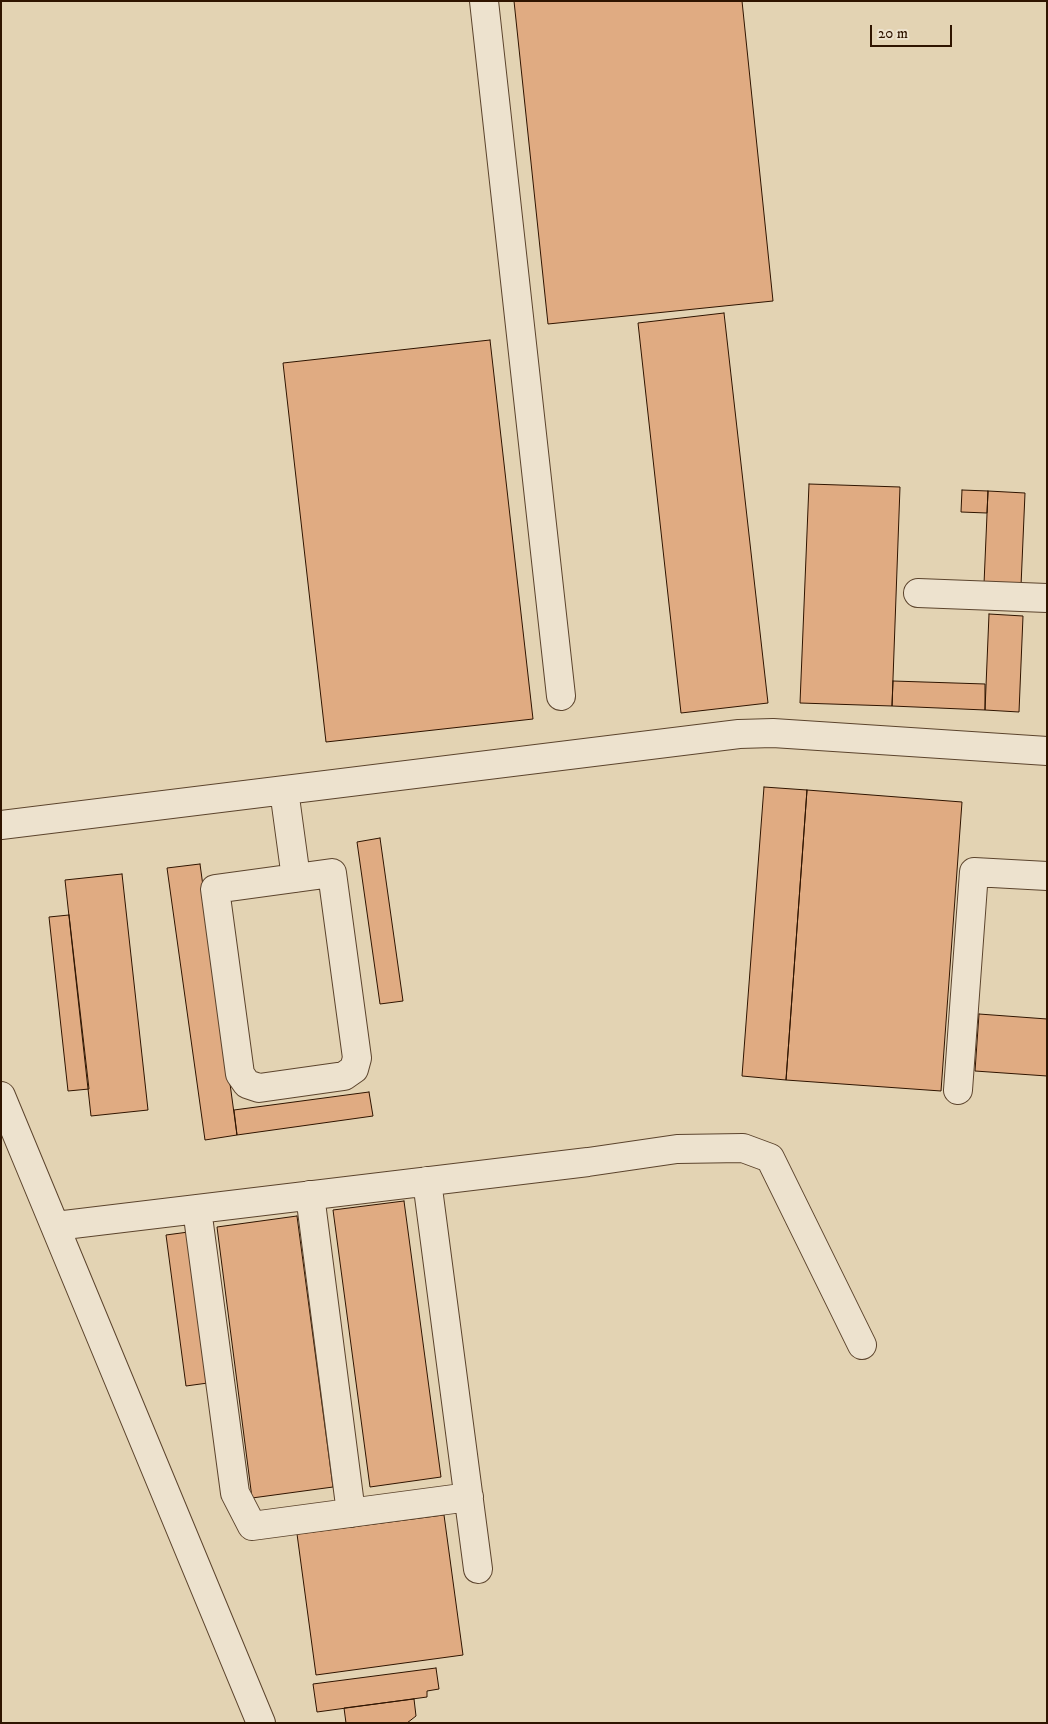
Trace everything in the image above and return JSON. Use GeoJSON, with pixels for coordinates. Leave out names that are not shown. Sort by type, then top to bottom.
{"type":"FeatureCollection","features":[{"type":"Feature","properties":{"kind":"street"},"geometry":{"type":"LineString","coordinates":[[484,1],[561,696]]}},
{"type":"Feature","properties":{"kind":"street"},"geometry":{"type":"LineString","coordinates":[[918,592],[1047,598]]}},
{"type":"Feature","properties":{"kind":"street"},"geometry":{"type":"LineString","coordinates":[[1,825],[739,734],[773,733],[1047,751]]}},
{"type":"Feature","properties":{"kind":"street"},"geometry":{"type":"LineString","coordinates":[[284,790],[296,878]]}},
{"type":"Feature","properties":{"kind":"street"},"geometry":{"type":"LineString","coordinates":[[958,1090],[974,872],[1047,876]]}},
{"type":"Feature","properties":{"kind":"street"},"geometry":{"type":"LineString","coordinates":[[332,873],[357,1058],[354,1069],[344,1076],[259,1088],[247,1084],[240,1074],[214,889],[296,878],[332,873]]}},
{"type":"Feature","properties":{"kind":"street"},"geometry":{"type":"LineString","coordinates":[[1,1096],[262,1723]]}},
{"type":"Feature","properties":{"kind":"street"},"geometry":{"type":"LineString","coordinates":[[56,1226],[588,1162],[677,1149],[725,1147],[756,1152],[770,1158],[862,1345]]}},
{"type":"Feature","properties":{"kind":"street"},"geometry":{"type":"LineString","coordinates":[[427,1181],[478,1569]]}},
{"type":"Feature","properties":{"kind":"street"},"geometry":{"type":"LineString","coordinates":[[310,1195],[352,1512]]}},
{"type":"Feature","properties":{"kind":"street"},"geometry":{"type":"LineString","coordinates":[[197,1209],[235,1494],[252,1526],[468,1497]]}},
{"type":"Feature","properties":{"kind":"building"},"geometry":{"type":"Polygon","coordinates":[[[514,1],[742,1],[773,301],[548,324],[514,1]]]}},
{"type":"Feature","properties":{"kind":"building"},"geometry":{"type":"Polygon","coordinates":[[[724,313],[768,703],[681,713],[638,323],[724,313]]]}},
{"type":"Feature","properties":{"kind":"building"},"geometry":{"type":"Polygon","coordinates":[[[490,340],[533,719],[326,742],[283,363],[490,340]]]}},
{"type":"Feature","properties":{"kind":"building"},"geometry":{"type":"Polygon","coordinates":[[[809,484],[900,487],[892,706],[800,703],[809,484]]]}},
{"type":"Feature","properties":{"kind":"building"},"geometry":{"type":"Polygon","coordinates":[[[962,490],[988,491],[987,513],[961,512],[962,490]]]}},
{"type":"Feature","properties":{"kind":"building"},"geometry":{"type":"Polygon","coordinates":[[[988,491],[1025,493],[1021,586],[984,584],[988,491]]]}},
{"type":"Feature","properties":{"kind":"building"},"geometry":{"type":"Polygon","coordinates":[[[989,614],[1023,616],[1019,712],[985,710],[989,614]]]}},
{"type":"Feature","properties":{"kind":"building"},"geometry":{"type":"Polygon","coordinates":[[[893,681],[985,684],[985,710],[892,706],[893,681]]]}},
{"type":"Feature","properties":{"kind":"building"},"geometry":{"type":"Polygon","coordinates":[[[764,787],[807,790],[786,1080],[742,1076],[764,787]]]}},
{"type":"Feature","properties":{"kind":"building"},"geometry":{"type":"Polygon","coordinates":[[[807,790],[962,802],[941,1091],[786,1080],[807,790]]]}},
{"type":"Feature","properties":{"kind":"building"},"geometry":{"type":"Polygon","coordinates":[[[380,838],[403,1001],[380,1004],[357,842],[380,838]]]}},
{"type":"Feature","properties":{"kind":"building"},"geometry":{"type":"Polygon","coordinates":[[[200,864],[237,1135],[205,1140],[167,868],[200,864]]]}},
{"type":"Feature","properties":{"kind":"building"},"geometry":{"type":"Polygon","coordinates":[[[122,874],[148,1110],[91,1116],[65,880],[122,874]]]}},
{"type":"Feature","properties":{"kind":"building"},"geometry":{"type":"Polygon","coordinates":[[[69,915],[89,1089],[68,1091],[49,917],[69,915]]]}},
{"type":"Feature","properties":{"kind":"building"},"geometry":{"type":"Polygon","coordinates":[[[979,1014],[1047,1019],[1047,1076],[975,1071],[979,1014]]]}},
{"type":"Feature","properties":{"kind":"building"},"geometry":{"type":"Polygon","coordinates":[[[369,1092],[373,1116],[237,1135],[234,1110],[369,1092]]]}},
{"type":"Feature","properties":{"kind":"building"},"geometry":{"type":"Polygon","coordinates":[[[404,1201],[441,1477],[370,1487],[333,1210],[404,1201]]]}},
{"type":"Feature","properties":{"kind":"building"},"geometry":{"type":"Polygon","coordinates":[[[297,1216],[333,1487],[252,1498],[217,1227],[297,1216]]]}},
{"type":"Feature","properties":{"kind":"building"},"geometry":{"type":"Polygon","coordinates":[[[196,1231],[215,1382],[186,1386],[166,1235],[196,1231]]]}},
{"type":"Feature","properties":{"kind":"building"},"geometry":{"type":"Polygon","coordinates":[[[444,1515],[463,1655],[316,1675],[297,1534],[444,1515]]]}},
{"type":"Feature","properties":{"kind":"building"},"geometry":{"type":"Polygon","coordinates":[[[436,1668],[439,1689],[427,1691],[427,1697],[317,1712],[313,1684],[436,1668]]]}},
{"type":"Feature","properties":{"kind":"building"},"geometry":{"type":"Polygon","coordinates":[[[414,1699],[416,1716],[407,1723],[346,1723],[344,1708],[414,1699]]]}}]}
